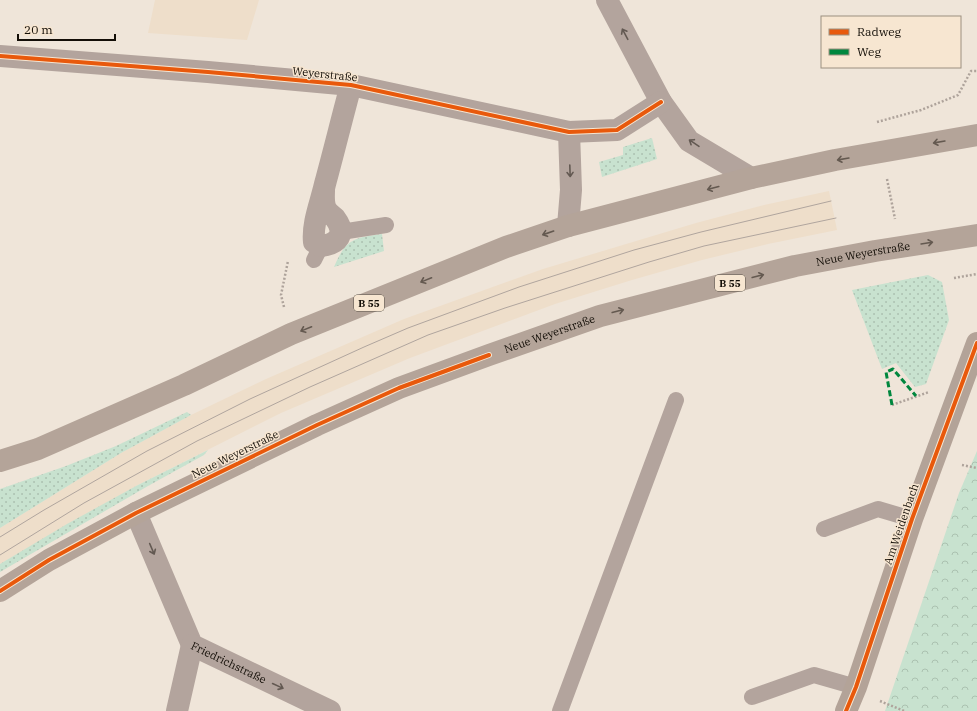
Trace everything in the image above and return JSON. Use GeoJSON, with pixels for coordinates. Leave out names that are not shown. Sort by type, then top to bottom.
{"type":"FeatureCollection","features":[{"type":"Feature","properties":{"kind":"main road","name":"B 55"},"geometry":{"type":"LineString","coordinates":[[0,460],[38,449],[184,385],[291,334],[506,248],[568,226],[751,178],[976,133]]}},
{"type":"Feature","properties":{"kind":"main road","name":"Neue Weyerstraße"},"geometry":{"type":"LineString","coordinates":[[0,590],[49,560],[136,513],[317,425],[399,388],[600,316],[795,266],[875,251],[977,235]]}},
{"type":"Feature","properties":{"kind":"street"},"geometry":{"type":"LineString","coordinates":[[607,0],[661,102],[690,141],[751,178]]}},
{"type":"Feature","properties":{"kind":"street","name":"Weyerstraße"},"geometry":{"type":"LineString","coordinates":[[0,56],[351,85],[569,132],[617,130],[661,102]]}},
{"type":"Feature","properties":{"kind":"street"},"geometry":{"type":"LineString","coordinates":[[324,190],[324,204],[326,211],[333,216],[339,224],[341,232],[337,239],[317,253],[314,242],[314,234],[324,190],[351,85]]}},
{"type":"Feature","properties":{"kind":"street"},"geometry":{"type":"LineString","coordinates":[[568,226],[571,190],[569,132]]}},
{"type":"Feature","properties":{"kind":"street","name":"Am Weidenbach"},"geometry":{"type":"LineString","coordinates":[[846,711],[856,687],[912,518],[977,343]]}},
{"type":"Feature","properties":{"kind":"street","name":"Friedrichstraße"},"geometry":{"type":"LineString","coordinates":[[136,513],[192,645],[330,711]]}},
{"type":"Feature","properties":{"kind":"street"},"geometry":{"type":"LineString","coordinates":[[177,711],[192,645]]}},
{"type":"Feature","properties":{"kind":"lane"},"geometry":{"type":"LineString","coordinates":[[341,232],[386,225]]}},
{"type":"Feature","properties":{"kind":"lane"},"geometry":{"type":"LineString","coordinates":[[560,711],[676,400]]}},
{"type":"Feature","properties":{"kind":"lane"},"geometry":{"type":"LineString","coordinates":[[824,529],[878,509],[912,518]]}},
{"type":"Feature","properties":{"kind":"lane"},"geometry":{"type":"LineString","coordinates":[[752,697],[814,674],[856,687]]}},
{"type":"Feature","properties":{"kind":"path"},"geometry":{"type":"LineString","coordinates":[[877,128],[876,122],[921,110],[958,95],[971,71],[977,71]]}},
{"type":"Feature","properties":{"kind":"path"},"geometry":{"type":"LineString","coordinates":[[886,175],[896,223]]}},
{"type":"Feature","properties":{"kind":"path"},"geometry":{"type":"LineString","coordinates":[[289,256],[281,295],[291,334]]}},
{"type":"Feature","properties":{"kind":"path"},"geometry":{"type":"LineString","coordinates":[[954,278],[977,274]]}},
{"type":"Feature","properties":{"kind":"path"},"geometry":{"type":"LineString","coordinates":[[892,405],[910,398]]}},
{"type":"Feature","properties":{"kind":"shaded area"},"geometry":{"type":"Polygon","coordinates":[[[155,0],[259,0],[247,40],[148,33],[155,0]]]}},
{"type":"Feature","properties":{"kind":"shaded area"},"geometry":{"type":"Polygon","coordinates":[[[829,191],[837,230],[768,244],[702,260],[632,280],[555,304],[410,358],[281,413],[136,486],[0,564],[0,528],[121,453],[191,415],[266,379],[404,319],[543,269],[696,223],[764,205],[829,191]]]}},
{"type":"Feature","properties":{"kind":"green space"},"geometry":{"type":"Polygon","coordinates":[[[652,138],[657,159],[602,177],[599,162],[623,155],[623,147],[652,138]]]}},
{"type":"Feature","properties":{"kind":"green space"},"geometry":{"type":"Polygon","coordinates":[[[382,234],[384,251],[334,267],[342,251],[347,245],[357,239],[382,234]]]}},
{"type":"Feature","properties":{"kind":"green space"},"geometry":{"type":"Polygon","coordinates":[[[928,275],[942,282],[949,320],[926,384],[915,387],[896,363],[882,369],[852,290],[928,275]]]}},
{"type":"Feature","properties":{"kind":"green space"},"geometry":{"type":"Polygon","coordinates":[[[187,412],[191,415],[121,453],[0,528],[0,489],[66,466],[116,446],[187,412]]]}},
{"type":"Feature","properties":{"kind":"green space"},"geometry":{"type":"Polygon","coordinates":[[[208,450],[204,455],[0,572],[0,564],[67,524],[136,486],[208,450]]]}},
{"type":"Feature","properties":{"kind":"green space"},"geometry":{"type":"Polygon","coordinates":[[[977,451],[977,711],[885,711],[959,493],[977,451]]]}},
{"type":"Feature","properties":{"kind":"tram line"},"geometry":{"type":"LineString","coordinates":[[0,537],[147,451],[250,399],[408,328],[519,287],[634,250],[701,232],[831,201]]}},
{"type":"Feature","properties":{"kind":"tram line"},"geometry":{"type":"LineString","coordinates":[[0,555],[84,503],[197,441],[310,387],[428,335],[505,308],[704,246],[836,218]]}},
{"type":"Feature","properties":{"kind":"marked path"},"geometry":{"type":"LineString","coordinates":[[892,405],[886,372],[893,369],[916,396]]}},
{"type":"Feature","properties":{"kind":"cycle path"},"geometry":{"type":"LineString","coordinates":[[0,56],[351,85],[569,132],[617,130],[661,102]]}},
{"type":"Feature","properties":{"kind":"cycle path"},"geometry":{"type":"LineString","coordinates":[[846,711],[856,687],[912,519],[977,343]]}},
{"type":"Feature","properties":{"kind":"cycle path"},"geometry":{"type":"LineString","coordinates":[[0,591],[49,560],[136,513],[317,425],[399,388],[489,355]]}}]}
